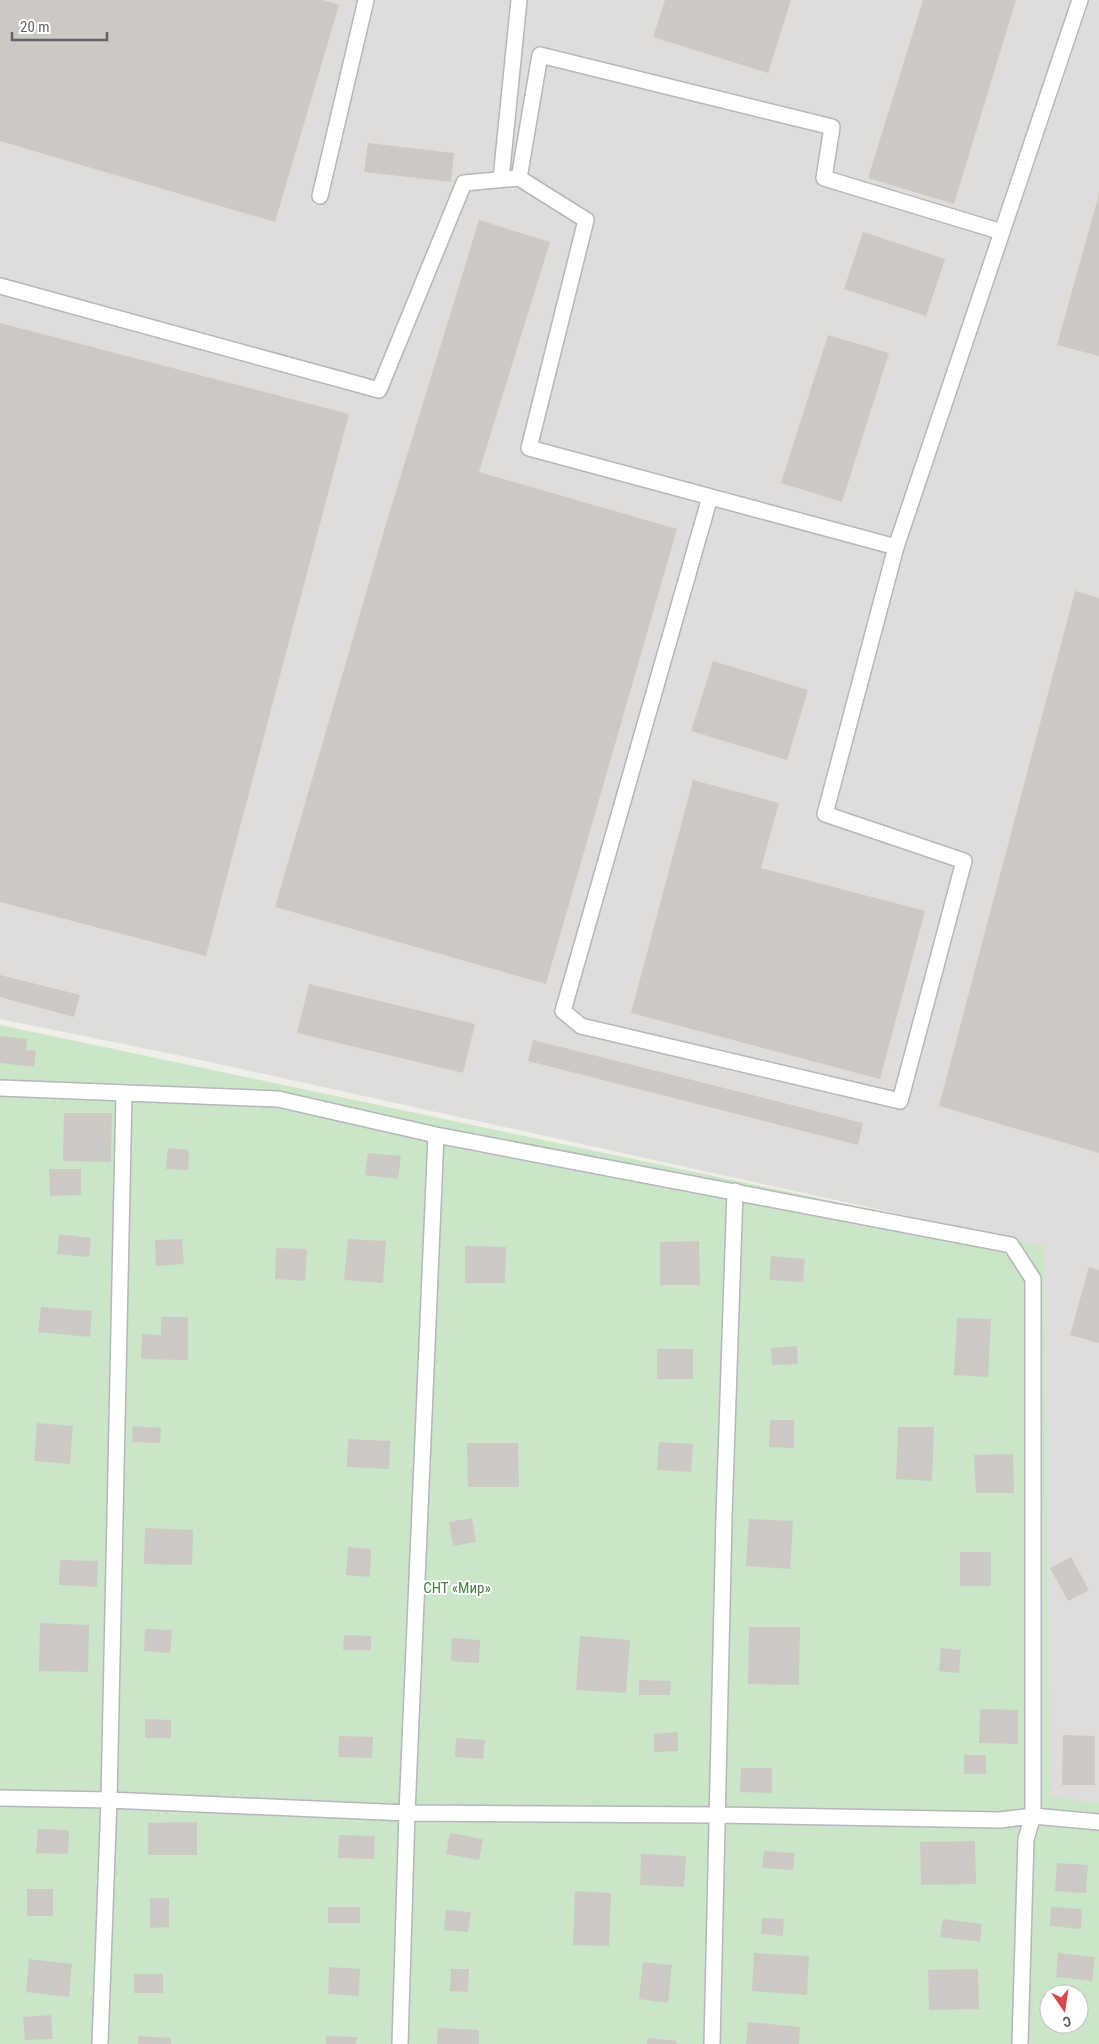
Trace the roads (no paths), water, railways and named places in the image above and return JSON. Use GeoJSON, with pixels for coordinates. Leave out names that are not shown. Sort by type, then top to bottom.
{"type":"FeatureCollection","features":[{"type":"Feature","properties":{"kind":"lane"},"geometry":{"type":"LineString","coordinates":[[320,196],[366,0]]}},
{"type":"Feature","properties":{"kind":"lane"},"geometry":{"type":"LineString","coordinates":[[501,179],[519,0]]}},
{"type":"Feature","properties":{"kind":"lane"},"geometry":{"type":"LineString","coordinates":[[710,497],[564,1011],[581,1026],[900,1101],[964,860],[824,814],[896,547],[1080,0]]}},
{"type":"Feature","properties":{"kind":"lane"},"geometry":{"type":"LineString","coordinates":[[519,178],[540,55],[832,127],[824,178],[1002,232]]}},
{"type":"Feature","properties":{"kind":"lane"},"geometry":{"type":"LineString","coordinates":[[0,286],[379,390],[464,183],[519,178],[586,220],[529,448],[896,547]]}},
{"type":"Feature","properties":{"kind":"lane"},"geometry":{"type":"LineString","coordinates":[[0,1088],[278,1099],[436,1135],[1011,1245],[1032,1278],[1033,1816],[1026,1839],[1020,2044]]}},
{"type":"Feature","properties":{"kind":"lane"},"geometry":{"type":"LineString","coordinates":[[100,2044],[109,1800],[124,1093]]}},
{"type":"Feature","properties":{"kind":"lane"},"geometry":{"type":"LineString","coordinates":[[400,2044],[407,1813],[436,1135]]}},
{"type":"Feature","properties":{"kind":"lane"},"geometry":{"type":"LineString","coordinates":[[712,2044],[724,1517],[735,1191]]}},
{"type":"Feature","properties":{"kind":"lane"},"geometry":{"type":"LineString","coordinates":[[0,1798],[109,1800],[407,1813],[718,1815],[1000,1820],[1033,1816],[1099,1822]]}},
{"type":"Feature","properties":{"kind":"park label","name":"СНТ «Мир»"},"geometry":{"type":"Point","coordinates":[457,1588]}}]}
